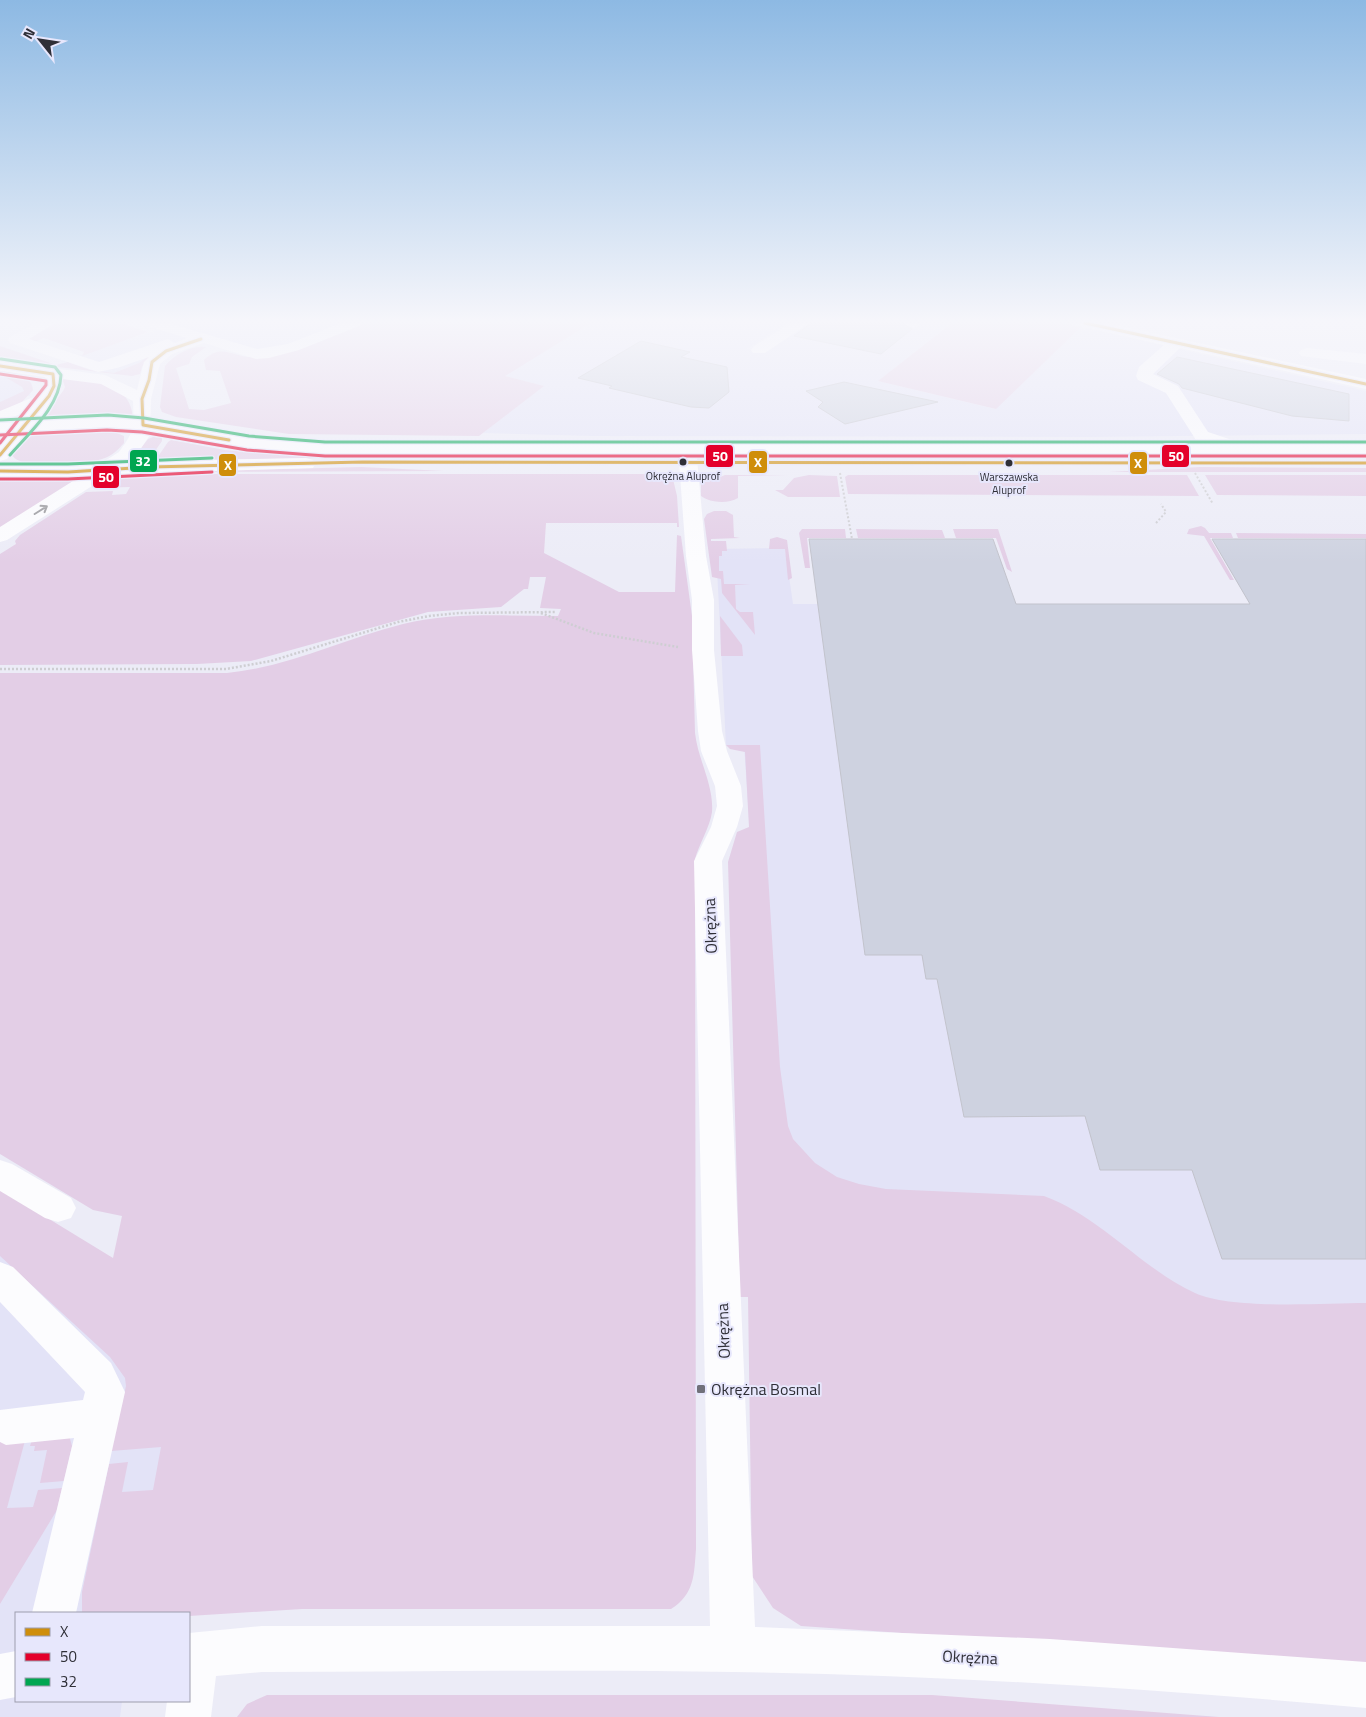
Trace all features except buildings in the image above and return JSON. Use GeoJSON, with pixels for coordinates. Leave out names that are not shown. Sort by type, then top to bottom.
{"type":"FeatureCollection","features":[{"type":"Feature","properties":{"kind":"street"},"geometry":{"type":"LineString","coordinates":[[0,417],[32,403]]}},
{"type":"Feature","properties":{"kind":"street"},"geometry":{"type":"LineString","coordinates":[[0,455],[43,403]]}},
{"type":"Feature","properties":{"kind":"street"},"geometry":{"type":"LineString","coordinates":[[0,536],[105,470],[133,448],[141,435],[143,426],[142,403]]}},
{"type":"Feature","properties":{"kind":"street"},"geometry":{"type":"LineString","coordinates":[[1181,403],[1202,436],[1241,449]]}},
{"type":"Feature","properties":{"kind":"street"},"geometry":{"type":"LineString","coordinates":[[0,428],[90,422],[143,426],[248,443],[325,448],[688,456],[1366,463]]}},
{"type":"Feature","properties":{"kind":"street"},"geometry":{"type":"LineString","coordinates":[[0,471],[45,473],[363,462],[688,456],[1366,449]]}},
{"type":"Feature","properties":{"kind":"street","name":"Okrężna"},"geometry":{"type":"LineString","coordinates":[[688,456],[696,556],[703,600],[703,650],[710,731],[714,752],[728,786],[730,806],[724,827],[708,861],[733,1649],[917,1654],[1239,1673],[1366,1685]]}},
{"type":"Feature","properties":{"kind":"street"},"geometry":{"type":"LineString","coordinates":[[0,1174],[58,1208]]}},
{"type":"Feature","properties":{"kind":"street"},"geometry":{"type":"LineString","coordinates":[[0,1278],[97,1375],[105,1392],[54,1612]]}},
{"type":"Feature","properties":{"kind":"street"},"geometry":{"type":"LineString","coordinates":[[6,1426],[100,1417]]}},
{"type":"Feature","properties":{"kind":"street"},"geometry":{"type":"LineString","coordinates":[[190,1693],[193,1656],[262,1649],[733,1649]]}},
{"type":"Feature","properties":{"kind":"street"},"geometry":{"type":"LineString","coordinates":[[0,1677],[15,1674]]}},
{"type":"Feature","properties":{"kind":"street"},"geometry":{"type":"LineString","coordinates":[[188,1717],[189,1702]]}},
{"type":"Feature","properties":{"kind":"path"},"geometry":{"type":"LineString","coordinates":[[840,473],[852,539]]}},
{"type":"Feature","properties":{"kind":"path"},"geometry":{"type":"LineString","coordinates":[[1195,473],[1213,504]]}},
{"type":"Feature","properties":{"kind":"path"},"geometry":{"type":"LineString","coordinates":[[1156,523],[1166,512],[1161,504]]}},
{"type":"Feature","properties":{"kind":"path"},"geometry":{"type":"LineString","coordinates":[[538,612],[594,632],[703,650]]}},
{"type":"Feature","properties":{"kind":"path"},"geometry":{"type":"LineString","coordinates":[[0,669],[226,669],[271,661],[398,622],[429,616],[555,612]]}},
{"type":"Feature","properties":{"kind":"shaded area"},"geometry":{"type":"Polygon","coordinates":[[[0,403],[10,403],[9,404],[0,408],[0,403]]]}},
{"type":"Feature","properties":{"kind":"shaded area"},"geometry":{"type":"Polygon","coordinates":[[[0,403],[20,403],[0,413],[0,403]]]}},
{"type":"Feature","properties":{"kind":"shaded area"},"geometry":{"type":"Polygon","coordinates":[[[54,403],[129,403],[133,418],[41,420],[54,403]]]}},
{"type":"Feature","properties":{"kind":"shaded area"},"geometry":{"type":"Polygon","coordinates":[[[160,403],[187,403],[189,409],[204,410],[231,403],[522,403],[479,436],[289,434],[176,417],[162,412],[160,407],[160,403]]]}},
{"type":"Feature","properties":{"kind":"shaded area"},"geometry":{"type":"Polygon","coordinates":[[[521,403],[970,403],[995,409],[1001,403],[1366,403],[1366,434],[1086,437],[593,436],[483,433],[521,403]]]}},
{"type":"Feature","properties":{"kind":"shaded area"},"geometry":{"type":"Polygon","coordinates":[[[971,403],[1002,403],[996,409],[971,403]]]}},
{"type":"Feature","properties":{"kind":"shaded area"},"geometry":{"type":"Polygon","coordinates":[[[112,431],[124,436],[124,443],[109,456],[83,463],[40,465],[18,460],[12,455],[26,439],[36,435],[47,432],[112,431]]]}},
{"type":"Feature","properties":{"kind":"shaded area"},"geometry":{"type":"Polygon","coordinates":[[[153,437],[162,438],[162,441],[148,461],[130,462],[148,439],[153,437]]]}},
{"type":"Feature","properties":{"kind":"shaded area"},"geometry":{"type":"Polygon","coordinates":[[[171,440],[225,450],[307,457],[438,453],[626,453],[625,458],[321,458],[155,461],[171,440]]]}},
{"type":"Feature","properties":{"kind":"shaded area"},"geometry":{"type":"Polygon","coordinates":[[[1366,453],[1366,455],[1195,455],[1118,459],[712,458],[1366,453]]]}},
{"type":"Feature","properties":{"kind":"shaded area"},"geometry":{"type":"Polygon","coordinates":[[[361,467],[444,471],[169,472],[361,467]]]}},
{"type":"Feature","properties":{"kind":"shaded area"},"geometry":{"type":"Polygon","coordinates":[[[1200,467],[1366,468],[1366,472],[1109,472],[1200,467]]]}},
{"type":"Feature","properties":{"kind":"shaded area"},"geometry":{"type":"Polygon","coordinates":[[[147,474],[642,474],[662,475],[673,479],[677,496],[679,527],[677,527],[677,523],[546,523],[544,553],[619,592],[675,592],[677,535],[681,536],[692,616],[695,733],[711,792],[712,812],[695,859],[696,1549],[692,1583],[685,1597],[671,1609],[302,1609],[190,1616],[190,1612],[82,1612],[82,1592],[109,1464],[128,1462],[122,1492],[153,1490],[161,1447],[111,1451],[126,1386],[125,1378],[110,1357],[0,1256],[0,1189],[113,1258],[122,1216],[93,1210],[0,1154],[0,673],[227,673],[272,665],[381,630],[422,620],[461,616],[558,616],[561,609],[540,608],[546,577],[530,577],[528,589],[524,589],[501,607],[428,612],[251,661],[197,664],[0,665],[0,554],[16,544],[15,541],[20,535],[86,492],[113,491],[112,495],[126,494],[130,487],[93,488],[117,478],[147,474]]]}},
{"type":"Feature","properties":{"kind":"shaded area"},"geometry":{"type":"Polygon","coordinates":[[[725,475],[788,475],[738,476],[738,498],[734,500],[714,501],[701,496],[701,482],[708,482],[725,475]]]}},
{"type":"Feature","properties":{"kind":"shaded area"},"geometry":{"type":"Polygon","coordinates":[[[809,475],[837,476],[840,497],[788,497],[775,490],[783,490],[794,478],[809,475]]]}},
{"type":"Feature","properties":{"kind":"shaded area"},"geometry":{"type":"Polygon","coordinates":[[[848,475],[1187,475],[1199,496],[848,494],[845,477],[848,475]]]}},
{"type":"Feature","properties":{"kind":"shaded area"},"geometry":{"type":"Polygon","coordinates":[[[1205,475],[1366,475],[1366,496],[1217,495],[1205,475]]]}},
{"type":"Feature","properties":{"kind":"shaded area"},"geometry":{"type":"Polygon","coordinates":[[[0,477],[80,477],[0,529],[0,477]]]}},
{"type":"Feature","properties":{"kind":"shaded area"},"geometry":{"type":"Polygon","coordinates":[[[714,511],[726,511],[733,515],[734,537],[740,538],[711,539],[711,541],[726,541],[727,551],[722,551],[722,556],[719,556],[719,571],[723,571],[724,584],[750,584],[735,585],[736,609],[740,612],[753,612],[755,635],[722,593],[721,579],[712,577],[704,519],[707,514],[714,511]]]}},
{"type":"Feature","properties":{"kind":"shaded area"},"geometry":{"type":"Polygon","coordinates":[[[1201,526],[1209,533],[1231,533],[1233,538],[1210,538],[1234,580],[1230,580],[1204,536],[1187,534],[1189,529],[1201,526]]]}},
{"type":"Feature","properties":{"kind":"shaded area"},"geometry":{"type":"Polygon","coordinates":[[[802,529],[845,529],[846,538],[807,538],[810,568],[805,568],[799,533],[802,529]]]}},
{"type":"Feature","properties":{"kind":"shaded area"},"geometry":{"type":"Polygon","coordinates":[[[856,529],[942,530],[945,538],[858,538],[856,529]]]}},
{"type":"Feature","properties":{"kind":"shaded area"},"geometry":{"type":"Polygon","coordinates":[[[953,529],[998,529],[1012,572],[1007,569],[996,538],[956,538],[953,529]]]}},
{"type":"Feature","properties":{"kind":"shaded area"},"geometry":{"type":"Polygon","coordinates":[[[1236,533],[1366,534],[1366,538],[1238,538],[1236,533]]]}},
{"type":"Feature","properties":{"kind":"shaded area"},"geometry":{"type":"Polygon","coordinates":[[[777,537],[787,540],[792,578],[788,580],[785,549],[769,549],[770,539],[777,537]]]}},
{"type":"Feature","properties":{"kind":"shaded area"},"geometry":{"type":"Polygon","coordinates":[[[1212,539],[1366,539],[1366,1333],[748,1297],[751,850],[744,745],[726,745],[716,549],[785,548],[793,604],[1250,604],[1212,539]]]}},
{"type":"Feature","properties":{"kind":"shaded area"},"geometry":{"type":"Polygon","coordinates":[[[720,616],[742,645],[743,656],[721,656],[720,616]]]}},
{"type":"Feature","properties":{"kind":"shaded area"},"geometry":{"type":"Polygon","coordinates":[[[726,745],[760,745],[780,1067],[788,1126],[793,1139],[815,1163],[837,1177],[859,1184],[886,1189],[1044,1196],[1084,1216],[1175,1283],[1195,1293],[1211,1298],[1254,1304],[1366,1303],[1366,1665],[801,1626],[773,1608],[752,1576],[748,1297],[740,1297],[728,862],[737,832],[749,827],[745,752],[730,749],[726,745]]]}},
{"type":"Feature","properties":{"kind":"shaded area"},"geometry":{"type":"Polygon","coordinates":[[[0,1216],[188,1357],[140,1612],[15,1612],[15,1702],[122,1702],[120,1717],[0,1717],[0,1216]]]}},
{"type":"Feature","properties":{"kind":"shaded area"},"geometry":{"type":"Polygon","coordinates":[[[27,1433],[7,1508],[33,1507],[38,1490],[62,1488],[57,1510],[0,1604],[0,1436],[27,1433]]]}},
{"type":"Feature","properties":{"kind":"shaded area"},"geometry":{"type":"Polygon","coordinates":[[[34,1433],[69,1435],[72,1446],[64,1481],[40,1483],[47,1450],[34,1451],[35,1446],[30,1446],[34,1433]]]}},
{"type":"Feature","properties":{"kind":"shaded area"},"geometry":{"type":"Polygon","coordinates":[[[267,1695],[932,1695],[1219,1717],[237,1717],[247,1704],[267,1695]]]}},
{"type":"Feature","properties":{"kind":"transit line","name":"50"},"geometry":{"type":"LineString","coordinates":[[0,443],[32,403]]}},
{"type":"Feature","properties":{"kind":"transit line","name":"X"},"geometry":{"type":"LineString","coordinates":[[0,455],[43,403]]}},
{"type":"Feature","properties":{"kind":"transit line","name":"32"},"geometry":{"type":"LineString","coordinates":[[10,455],[52,403]]}},
{"type":"Feature","properties":{"kind":"transit line","name":"X"},"geometry":{"type":"LineString","coordinates":[[142,403],[143,425],[229,440]]}},
{"type":"Feature","properties":{"kind":"transit line","name":"32"},"geometry":{"type":"LineString","coordinates":[[0,420],[108,415],[144,418],[249,436],[325,442],[1366,442]]}},
{"type":"Feature","properties":{"kind":"transit line","name":"50"},"geometry":{"type":"LineString","coordinates":[[0,435],[107,430],[142,432],[247,450],[325,456],[1366,456]]}},
{"type":"Feature","properties":{"kind":"transit line","name":"32"},"geometry":{"type":"LineString","coordinates":[[0,464],[68,464],[212,458]]}},
{"type":"Feature","properties":{"kind":"transit line","name":"X"},"geometry":{"type":"LineString","coordinates":[[0,471],[68,472],[150,467],[363,462],[1366,463]]}},
{"type":"Feature","properties":{"kind":"transit line","name":"50"},"geometry":{"type":"LineString","coordinates":[[0,479],[68,479],[212,472]]}},
{"type":"Feature","properties":{"kind":"place","name":"Okrężna Aluprof"},"geometry":{"type":"Point","coordinates":[683,462]}},
{"type":"Feature","properties":{"kind":"place","name":"Warszawska Aluprof"},"geometry":{"type":"Point","coordinates":[1009,463]}},
{"type":"Feature","properties":{"kind":"place","name":"Okrężna Bosmal"},"geometry":{"type":"Point","coordinates":[701,1389]}}]}
